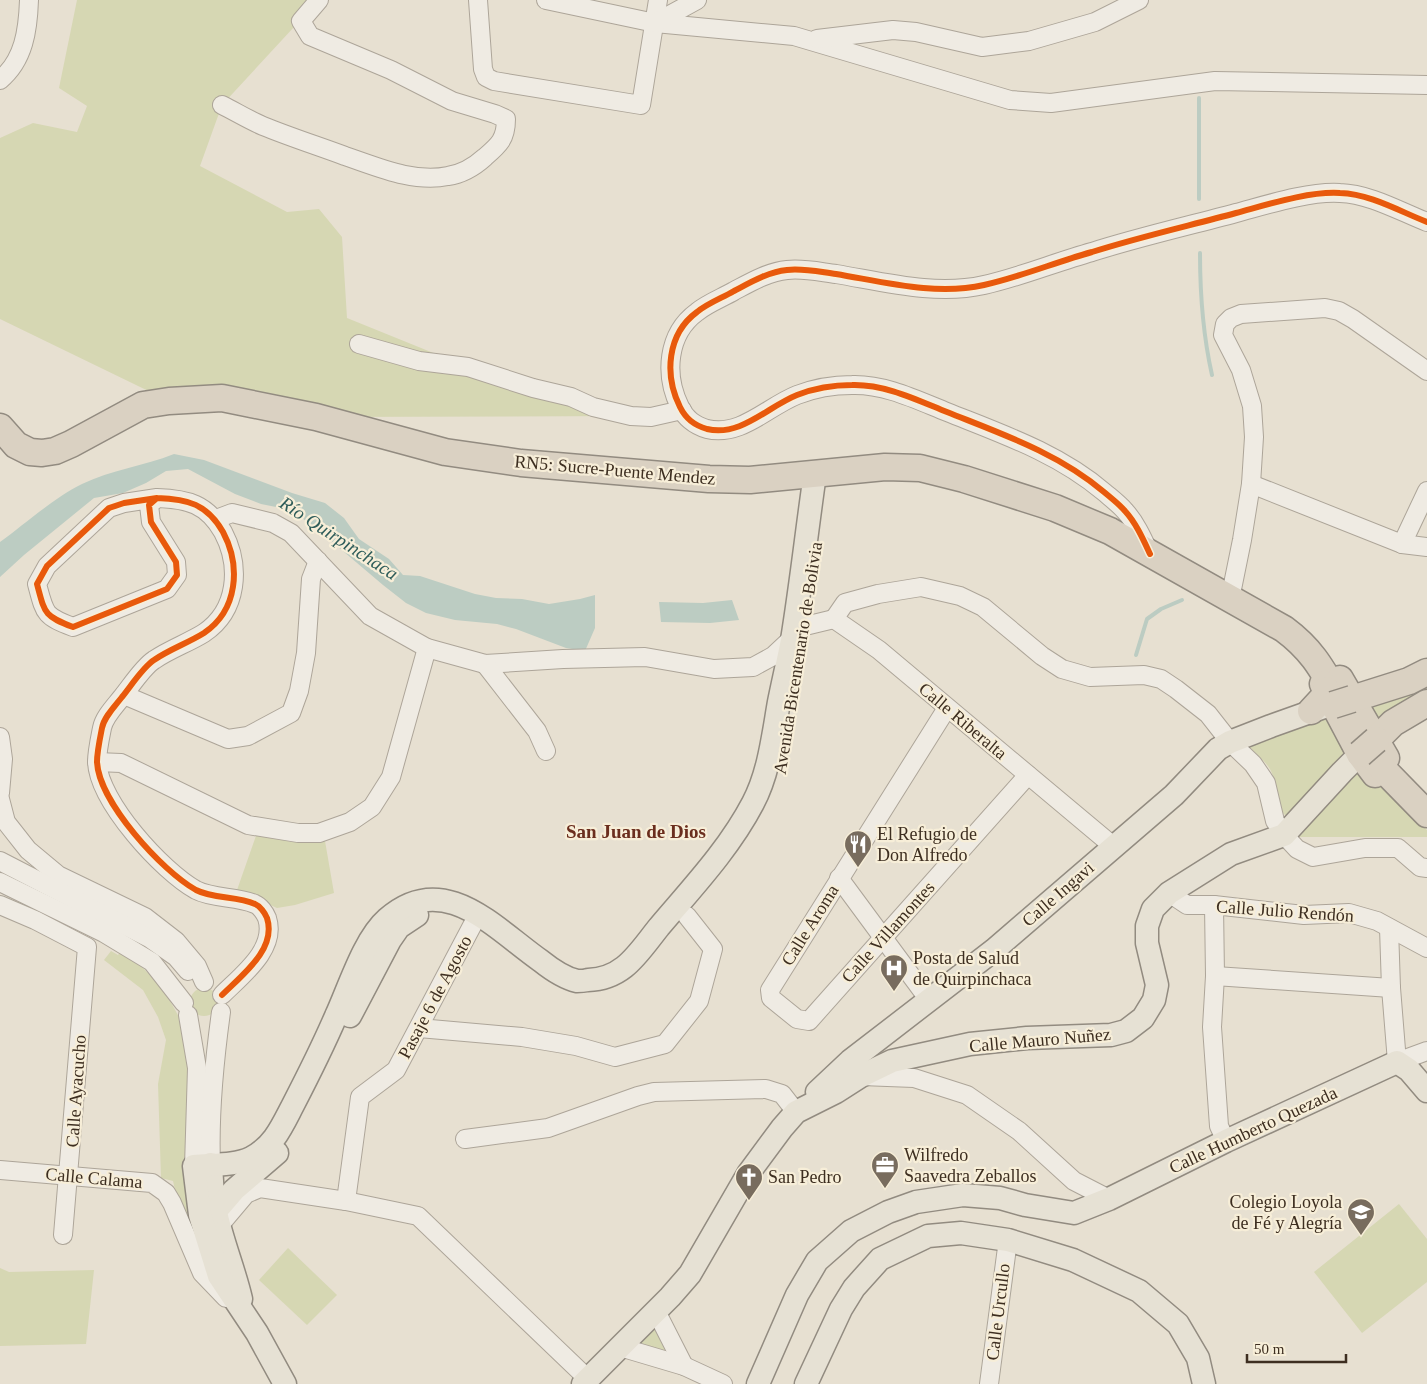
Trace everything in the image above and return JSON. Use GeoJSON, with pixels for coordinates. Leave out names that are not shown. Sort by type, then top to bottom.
{"type":"FeatureCollection","features":[{"type":"Feature","properties":{"kind":"highway","name":"RN5: Sucre-Puente Mendez"},"geometry":{"type":"LineString","coordinates":[[0,428],[16,445],[30,452],[42,453],[55,451],[71,444],[142,405],[169,401],[222,398],[316,417],[445,452],[482,458],[709,479],[750,480],[885,467],[920,468],[964,479],[1055,508],[1110,531],[1231,599],[1276,617],[1300,630],[1323,653],[1334,697],[1378,751],[1381,767],[1427,814]]}},
{"type":"Feature","properties":{"kind":"highway"},"geometry":{"type":"LineString","coordinates":[[1334,697],[1377,692],[1409,681],[1427,672]]}},
{"type":"Feature","properties":{"kind":"highway"},"geometry":{"type":"LineString","coordinates":[[1378,751],[1427,703]]}},
{"type":"Feature","properties":{"kind":"main road","name":"Avenida Bicentenario de Bolivia"},"geometry":{"type":"LineString","coordinates":[[202,1165],[237,1163],[250,1158],[274,1140],[308,1076],[337,1014],[355,969],[380,925],[402,907],[433,899],[445,900],[461,905],[484,916],[522,948],[555,971],[577,981],[606,978],[628,965],[711,865],[753,803],[762,784],[799,633],[812,566],[822,473]]}},
{"type":"Feature","properties":{"kind":"main road","name":"Avenida Bicentenario de Bolivia"},"geometry":{"type":"LineString","coordinates":[[212,1219],[234,1190],[280,1151],[298,1128],[338,1039],[390,940],[399,927],[409,919],[420,914],[436,912],[473,924],[528,966],[565,991],[580,995],[610,991],[627,985],[650,963],[769,805],[782,766],[799,633]]}},
{"type":"Feature","properties":{"kind":"main road","name":"Calle Ingavi"},"geometry":{"type":"LineString","coordinates":[[796,1112],[850,1061],[994,950],[1174,795],[1218,749],[1334,697]]}},
{"type":"Feature","properties":{"kind":"main road"},"geometry":{"type":"LineString","coordinates":[[1378,751],[1427,804]]}},
{"type":"Feature","properties":{"kind":"main road"},"geometry":{"type":"LineString","coordinates":[[1378,751],[1427,824]]}},
{"type":"Feature","properties":{"kind":"main road","name":"Calle Mauro Nuñez"},"geometry":{"type":"LineString","coordinates":[[586,1381],[670,1298],[690,1274],[748,1174],[796,1112],[836,1092],[860,1076],[892,1061],[970,1044],[1027,1038],[1110,1035],[1126,1031],[1143,1018],[1154,1000],[1157,985],[1147,943],[1147,926],[1153,909],[1169,893],[1231,854],[1284,835],[1342,772],[1378,751]]}},
{"type":"Feature","properties":{"kind":"main road"},"geometry":{"type":"LineString","coordinates":[[1397,1062],[1409,1070],[1427,1091]]}},
{"type":"Feature","properties":{"kind":"main road","name":"Calle Humberto Quezada"},"geometry":{"type":"LineString","coordinates":[[758,1384],[797,1295],[817,1261],[851,1231],[888,1212],[916,1202],[963,1195],[1000,1198],[1025,1205],[1074,1213],[1109,1199],[1226,1141],[1397,1062]]}},
{"type":"Feature","properties":{"kind":"main road"},"geometry":{"type":"LineString","coordinates":[[202,1165],[212,1219],[219,1276],[244,1312]]}},
{"type":"Feature","properties":{"kind":"main road"},"geometry":{"type":"LineString","coordinates":[[806,1384],[841,1309],[854,1288],[880,1259],[928,1236],[961,1233],[1008,1240],[1073,1260],[1139,1291],[1178,1324],[1198,1358],[1204,1384]]}},
{"type":"Feature","properties":{"kind":"main road","name":"Calle Calama"},"geometry":{"type":"LineString","coordinates":[[244,1312],[285,1384]]}},
{"type":"Feature","properties":{"kind":"main road"},"geometry":{"type":"LineString","coordinates":[[257,1333],[263,1360],[276,1384]]}},
{"type":"Feature","properties":{"kind":"street"},"geometry":{"type":"LineString","coordinates":[[0,80],[9,73],[24,48],[29,21],[29,0]]}},
{"type":"Feature","properties":{"kind":"street"},"geometry":{"type":"LineString","coordinates":[[222,105],[262,125],[324,149],[395,173],[419,177],[447,177],[463,172],[478,163],[498,145],[506,132],[506,119],[452,101],[391,70],[310,36],[301,21],[319,0]]}},
{"type":"Feature","properties":{"kind":"street"},"geometry":{"type":"LineString","coordinates":[[478,0],[483,69],[486,77],[494,81],[641,104],[658,0]]}},
{"type":"Feature","properties":{"kind":"street"},"geometry":{"type":"LineString","coordinates":[[546,0],[655,23],[794,36],[1010,100],[1050,103],[1215,81],[1427,85]]}},
{"type":"Feature","properties":{"kind":"street"},"geometry":{"type":"LineString","coordinates":[[655,23],[697,0]]}},
{"type":"Feature","properties":{"kind":"street"},"geometry":{"type":"LineString","coordinates":[[809,40],[893,30],[916,32],[982,47],[1029,42],[1094,22],[1139,0]]}},
{"type":"Feature","properties":{"kind":"street"},"geometry":{"type":"LineString","coordinates":[[1150,554],[1141,534],[1125,511],[1070,466],[1038,448],[899,393],[874,386],[854,384],[822,387],[794,396],[751,421],[730,430],[715,431],[697,426],[682,410],[671,380],[670,355],[680,329],[697,312],[719,299],[759,277],[787,270],[815,271],[929,288],[958,290],[985,285],[1095,250],[1316,194],[1360,195],[1427,222]]}},
{"type":"Feature","properties":{"kind":"street"},"geometry":{"type":"LineString","coordinates":[[1231,599],[1251,484],[1254,437],[1252,406],[1241,370],[1223,335],[1225,324],[1241,314],[1325,308],[1339,311],[1427,371]]}},
{"type":"Feature","properties":{"kind":"street"},"geometry":{"type":"LineString","coordinates":[[359,344],[419,361],[468,367],[533,388],[571,397],[592,407],[631,416],[651,417],[682,410]]}},
{"type":"Feature","properties":{"kind":"street"},"geometry":{"type":"LineString","coordinates":[[1251,484],[1402,544],[1427,547]]}},
{"type":"Feature","properties":{"kind":"street"},"geometry":{"type":"LineString","coordinates":[[1402,544],[1427,491]]}},
{"type":"Feature","properties":{"kind":"street"},"geometry":{"type":"LineString","coordinates":[[157,498],[149,505],[151,522],[176,562],[177,575],[167,588],[74,627],[54,620],[44,608],[37,584],[47,566],[109,508],[124,503],[157,498],[177,498],[198,505],[216,519],[231,547],[235,585],[225,613],[206,632],[153,660],[112,709],[102,726],[97,762],[107,796],[139,840],[174,875],[198,891],[255,904],[265,913],[269,926],[268,939],[258,958],[222,994]]}},
{"type":"Feature","properties":{"kind":"street"},"geometry":{"type":"LineString","coordinates":[[216,519],[232,513],[274,524],[291,534],[370,616],[427,648],[485,664],[563,659],[645,657],[714,669],[752,667],[773,656],[799,633],[834,619],[845,604],[878,594],[921,587],[960,596],[983,607],[1042,656],[1062,669],[1090,677],[1139,674],[1161,679],[1176,689],[1208,714],[1230,742],[1253,764],[1266,782],[1275,820],[1284,835],[1297,849],[1313,857],[1365,848],[1398,848],[1420,868],[1427,868]]}},
{"type":"Feature","properties":{"kind":"street"},"geometry":{"type":"LineString","coordinates":[[124,695],[228,739],[248,736],[274,724],[291,713],[299,691],[304,662],[311,579],[318,561]]}},
{"type":"Feature","properties":{"kind":"street","name":"Calle Riberalta"},"geometry":{"type":"LineString","coordinates":[[834,619],[879,650],[1113,846]]}},
{"type":"Feature","properties":{"kind":"street"},"geometry":{"type":"LineString","coordinates":[[97,762],[121,763],[248,825],[298,833],[319,833],[350,822],[372,807],[391,777],[427,648]]}},
{"type":"Feature","properties":{"kind":"street"},"geometry":{"type":"LineString","coordinates":[[485,664],[537,731],[546,751]]}},
{"type":"Feature","properties":{"kind":"street","name":"Calle Aroma"},"geometry":{"type":"LineString","coordinates":[[809,1021],[797,1019],[771,998],[770,990],[947,708]]}},
{"type":"Feature","properties":{"kind":"street"},"geometry":{"type":"LineString","coordinates":[[0,737],[3,760],[0,794]]}},
{"type":"Feature","properties":{"kind":"street","name":"Calle Villamontes"},"geometry":{"type":"LineString","coordinates":[[809,1021],[1028,775]]}},
{"type":"Feature","properties":{"kind":"street"},"geometry":{"type":"LineString","coordinates":[[0,799],[6,822],[28,850],[58,875],[145,916],[176,941],[197,966],[201,983]]}},
{"type":"Feature","properties":{"kind":"street"},"geometry":{"type":"LineString","coordinates":[[0,861],[149,938],[176,957],[201,983],[215,986],[222,994],[224,1000],[213,1072],[210,1141],[202,1165]]}},
{"type":"Feature","properties":{"kind":"street"},"geometry":{"type":"LineString","coordinates":[[839,878],[930,1000]]}},
{"type":"Feature","properties":{"kind":"street"},"geometry":{"type":"LineString","coordinates":[[0,882],[104,933],[152,962],[193,1019],[205,1022],[212,1021],[221,1012]]}},
{"type":"Feature","properties":{"kind":"street","name":"Calle Julio Rendón"},"geometry":{"type":"LineString","coordinates":[[1169,893],[1187,905],[1214,905],[1304,915],[1349,913],[1376,921],[1427,948]]}},
{"type":"Feature","properties":{"kind":"street","name":"Calle Ayacucho"},"geometry":{"type":"LineString","coordinates":[[0,905],[35,920],[87,947],[63,1235]]}},
{"type":"Feature","properties":{"kind":"street"},"geometry":{"type":"LineString","coordinates":[[1214,905],[1212,1027],[1219,1126],[1226,1141]]}},
{"type":"Feature","properties":{"kind":"street"},"geometry":{"type":"LineString","coordinates":[[419,1028],[522,1037],[576,1046],[615,1057],[665,1044],[699,1001],[713,949],[687,916]]}},
{"type":"Feature","properties":{"kind":"street","name":"Pasaje 6 de Agosto"},"geometry":{"type":"LineString","coordinates":[[346,1201],[360,1097],[396,1070],[473,924]]}},
{"type":"Feature","properties":{"kind":"street"},"geometry":{"type":"LineString","coordinates":[[1389,928],[1391,988],[1397,1062],[1427,1051]]}},
{"type":"Feature","properties":{"kind":"street"},"geometry":{"type":"LineString","coordinates":[[1214,976],[1391,988]]}},
{"type":"Feature","properties":{"kind":"street"},"geometry":{"type":"LineString","coordinates":[[201,983],[188,990],[186,1009],[198,1068],[202,1165]]}},
{"type":"Feature","properties":{"kind":"street"},"geometry":{"type":"LineString","coordinates":[[860,1076],[914,1078],[967,1095],[1019,1131],[1074,1181],[1109,1199]]}},
{"type":"Feature","properties":{"kind":"street"},"geometry":{"type":"LineString","coordinates":[[466,1139],[548,1128],[654,1092],[766,1089],[782,1094],[796,1112]]}},
{"type":"Feature","properties":{"kind":"street","name":"Calle Calama"},"geometry":{"type":"LineString","coordinates":[[0,1170],[152,1183],[166,1193],[202,1273],[218,1291],[244,1312]]}},
{"type":"Feature","properties":{"kind":"street"},"geometry":{"type":"LineString","coordinates":[[212,1219],[246,1194],[256,1189],[346,1201],[418,1216],[586,1381]]}},
{"type":"Feature","properties":{"kind":"street","name":"Calle Urcullo"},"geometry":{"type":"LineString","coordinates":[[989,1384],[1008,1240]]}},
{"type":"Feature","properties":{"kind":"street"},"geometry":{"type":"LineString","coordinates":[[656,1312],[684,1366]]}},
{"type":"Feature","properties":{"kind":"street"},"geometry":{"type":"LineString","coordinates":[[620,1347],[684,1366],[722,1384]]}},
{"type":"Feature","properties":{"kind":"green space"},"geometry":{"type":"Polygon","coordinates":[[[77,0],[319,0],[222,105],[200,166],[287,212],[319,209],[342,237],[347,318],[468,367],[631,416],[316,417],[169,401],[0,319],[0,138],[33,123],[77,132],[87,106],[59,88],[77,0]]]}},
{"type":"Feature","properties":{"kind":"green space"},"geometry":{"type":"Polygon","coordinates":[[[1427,681],[1427,694],[1376,727],[1363,703],[1427,681]]]}},
{"type":"Feature","properties":{"kind":"green space"},"geometry":{"type":"Polygon","coordinates":[[[1329,714],[1349,750],[1289,815],[1285,815],[1280,810],[1271,771],[1248,743],[1329,714]]]}},
{"type":"Feature","properties":{"kind":"green space"},"geometry":{"type":"Polygon","coordinates":[[[1358,774],[1369,775],[1377,781],[1427,830],[1427,837],[1299,837],[1350,776],[1358,774]]]}},
{"type":"Feature","properties":{"kind":"green space"},"geometry":{"type":"Polygon","coordinates":[[[257,833],[291,842],[325,841],[334,893],[295,905],[277,908],[237,890],[257,833]]]}},
{"type":"Feature","properties":{"kind":"green space"},"geometry":{"type":"Polygon","coordinates":[[[122,950],[163,988],[185,1028],[207,1262],[178,1203],[173,1181],[161,1178],[158,1084],[166,1040],[158,1017],[143,990],[104,960],[111,951],[118,955],[122,950]]]}},
{"type":"Feature","properties":{"kind":"green space"},"geometry":{"type":"Polygon","coordinates":[[[204,988],[214,992],[218,1002],[214,1012],[204,1016],[194,1012],[190,1002],[194,992],[204,988]]]}},
{"type":"Feature","properties":{"kind":"green space"},"geometry":{"type":"Polygon","coordinates":[[[1399,1204],[1427,1239],[1427,1282],[1362,1333],[1314,1272],[1399,1204]]]}},
{"type":"Feature","properties":{"kind":"green space"},"geometry":{"type":"Polygon","coordinates":[[[288,1248],[337,1295],[307,1325],[259,1280],[288,1248]]]}},
{"type":"Feature","properties":{"kind":"green space"},"geometry":{"type":"Polygon","coordinates":[[[0,1268],[9,1272],[94,1270],[86,1344],[0,1346],[0,1268]]]}},
{"type":"Feature","properties":{"kind":"green space"},"geometry":{"type":"Polygon","coordinates":[[[655,1325],[667,1353],[636,1344],[655,1325]]]}},
{"type":"Feature","properties":{"kind":"water","name":"Río Quirpinchaca"},"geometry":{"type":"Polygon","coordinates":[[[174,454],[204,460],[292,493],[325,503],[344,518],[359,539],[389,559],[403,575],[420,576],[475,594],[549,604],[595,595],[595,628],[585,651],[566,648],[516,629],[497,624],[455,620],[426,613],[406,603],[298,515],[235,494],[188,469],[166,471],[146,483],[123,493],[94,498],[0,577],[0,542],[51,503],[72,489],[93,479],[174,454]]]}},
{"type":"Feature","properties":{"kind":"water"},"geometry":{"type":"Polygon","coordinates":[[[732,600],[739,620],[710,623],[661,622],[659,602],[703,603],[732,600]]]}},
{"type":"Feature","properties":{"kind":"waterway"},"geometry":{"type":"LineString","coordinates":[[1199,98],[1199,199]]}},
{"type":"Feature","properties":{"kind":"waterway"},"geometry":{"type":"LineString","coordinates":[[1200,253],[1203,315],[1212,375]]}},
{"type":"Feature","properties":{"kind":"waterway"},"geometry":{"type":"LineString","coordinates":[[1136,655],[1147,619],[1161,609],[1182,600]]}},
{"type":"Feature","properties":{"kind":"cycle path"},"geometry":{"type":"LineString","coordinates":[[1150,554],[1136,526],[1123,508],[1068,466],[1009,437],[889,390],[864,385],[824,387],[797,395],[754,420],[731,429],[707,429],[698,426],[682,411],[672,382],[671,356],[679,332],[687,321],[710,303],[760,278],[787,270],[818,271],[910,287],[966,288],[998,282],[1128,241],[1301,196],[1328,193],[1362,196],[1427,222]]}},
{"type":"Feature","properties":{"kind":"cycle path"},"geometry":{"type":"LineString","coordinates":[[157,498],[124,503],[109,508],[47,566],[37,584],[47,613],[56,620],[73,627],[167,589],[177,575],[176,562],[151,522],[149,505],[157,498],[187,502],[203,509],[217,523],[229,545],[234,573],[233,587],[230,600],[224,612],[204,633],[160,656],[141,672],[105,720],[97,762],[100,778],[120,815],[134,834],[166,868],[196,890],[210,895],[248,901],[260,908],[266,916],[269,929],[262,951],[248,970],[222,995]]}},
{"type":"Feature","properties":{"kind":"place","name":"El Refugio de Don Alfredo"},"geometry":{"type":"Point","coordinates":[858,868]}},
{"type":"Feature","properties":{"kind":"place","name":"Posta de Salud de Quirpinchaca"},"geometry":{"type":"Point","coordinates":[894,992]}},
{"type":"Feature","properties":{"kind":"place","name":"Wilfredo Saavedra Zeballos"},"geometry":{"type":"Point","coordinates":[885,1189]}},
{"type":"Feature","properties":{"kind":"place","name":"San Pedro"},"geometry":{"type":"Point","coordinates":[749,1201]}},
{"type":"Feature","properties":{"kind":"place","name":"Colegio Loyola de Fé y Alegría"},"geometry":{"type":"Point","coordinates":[1361,1236]}},
{"type":"Feature","properties":{"kind":"district","name":"San Juan de Dios"},"geometry":{"type":"Point","coordinates":[636,831]}}]}
